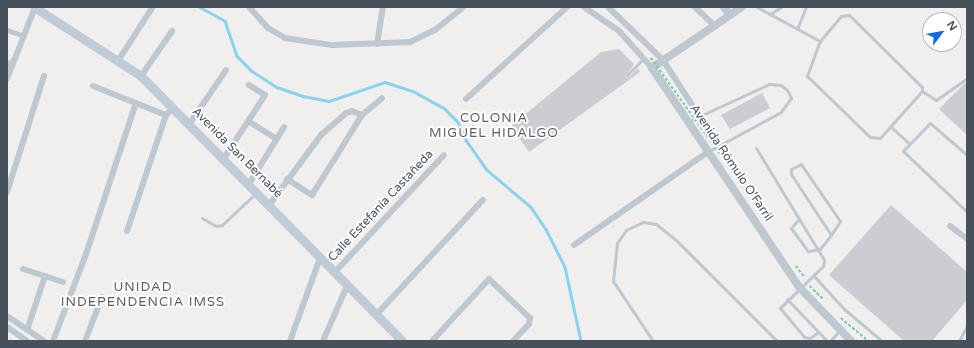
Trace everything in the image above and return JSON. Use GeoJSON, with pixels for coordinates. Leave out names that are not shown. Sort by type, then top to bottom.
{"type":"FeatureCollection","features":[{"type":"Feature","properties":{"kind":"main road","name":"Avenida San Bernabé"},"geometry":{"type":"LineString","coordinates":[[34,7],[141,76],[174,106],[270,204],[334,273],[402,341]]}},
{"type":"Feature","properties":{"kind":"street"},"geometry":{"type":"LineString","coordinates":[[7,79],[34,7]]}},
{"type":"Feature","properties":{"kind":"street"},"geometry":{"type":"LineString","coordinates":[[249,7],[268,28],[285,38],[332,45],[410,42],[435,30],[463,7]]}},
{"type":"Feature","properties":{"kind":"street"},"geometry":{"type":"LineString","coordinates":[[377,44],[383,7]]}},
{"type":"Feature","properties":{"kind":"street"},"geometry":{"type":"LineString","coordinates":[[466,99],[567,7]]}},
{"type":"Feature","properties":{"kind":"street","name":"Avenida Rómulo O'Farril"},"geometry":{"type":"LineString","coordinates":[[584,7],[619,32],[647,58],[652,68],[800,288],[839,331],[851,341]]}},
{"type":"Feature","properties":{"kind":"street"},"geometry":{"type":"LineString","coordinates":[[608,7],[643,37],[663,60],[692,104]]}},
{"type":"Feature","properties":{"kind":"street"},"geometry":{"type":"LineString","coordinates":[[695,7],[715,26]]}},
{"type":"Feature","properties":{"kind":"street"},"geometry":{"type":"LineString","coordinates":[[724,7],[730,15]]}},
{"type":"Feature","properties":{"kind":"street"},"geometry":{"type":"LineString","coordinates":[[652,68],[742,7]]}},
{"type":"Feature","properties":{"kind":"street"},"geometry":{"type":"LineString","coordinates":[[118,61],[152,8]]}},
{"type":"Feature","properties":{"kind":"street"},"geometry":{"type":"LineString","coordinates":[[7,30],[24,36]]}},
{"type":"Feature","properties":{"kind":"street"},"geometry":{"type":"LineString","coordinates":[[141,76],[172,31]]}},
{"type":"Feature","properties":{"kind":"street"},"geometry":{"type":"LineString","coordinates":[[7,64],[14,60]]}},
{"type":"Feature","properties":{"kind":"street"},"geometry":{"type":"LineString","coordinates":[[190,123],[226,70]]}},
{"type":"Feature","properties":{"kind":"street"},"geometry":{"type":"LineString","coordinates":[[7,192],[44,76]]}},
{"type":"Feature","properties":{"kind":"street"},"geometry":{"type":"LineString","coordinates":[[224,158],[265,95],[249,85]]}},
{"type":"Feature","properties":{"kind":"street"},"geometry":{"type":"LineString","coordinates":[[93,86],[166,115]]}},
{"type":"Feature","properties":{"kind":"street"},"geometry":{"type":"LineString","coordinates":[[287,179],[310,195],[362,115],[382,98]]}},
{"type":"Feature","properties":{"kind":"street"},"geometry":{"type":"LineString","coordinates":[[53,341],[86,254],[136,103]]}},
{"type":"Feature","properties":{"kind":"street"},"geometry":{"type":"LineString","coordinates":[[127,231],[166,115],[174,106]]}},
{"type":"Feature","properties":{"kind":"street"},"geometry":{"type":"LineString","coordinates":[[270,204],[308,150],[337,120],[352,111],[362,115]]}},
{"type":"Feature","properties":{"kind":"street"},"geometry":{"type":"LineString","coordinates":[[248,121],[276,139]]}},
{"type":"Feature","properties":{"kind":"street"},"geometry":{"type":"LineString","coordinates":[[250,184],[284,127]]}},
{"type":"Feature","properties":{"kind":"street"},"geometry":{"type":"LineString","coordinates":[[574,245],[708,152]]}},
{"type":"Feature","properties":{"kind":"street","name":"Calle Estefanía Castañeda"},"geometry":{"type":"LineString","coordinates":[[334,273],[444,155]]}},
{"type":"Feature","properties":{"kind":"street"},"geometry":{"type":"LineString","coordinates":[[376,315],[483,200]]}},
{"type":"Feature","properties":{"kind":"street"},"geometry":{"type":"LineString","coordinates":[[950,226],[967,239]]}},
{"type":"Feature","properties":{"kind":"street"},"geometry":{"type":"LineString","coordinates":[[290,341],[320,258]]}},
{"type":"Feature","properties":{"kind":"street"},"geometry":{"type":"LineString","coordinates":[[23,269],[63,282]]}},
{"type":"Feature","properties":{"kind":"street"},"geometry":{"type":"LineString","coordinates":[[27,330],[45,276]]}},
{"type":"Feature","properties":{"kind":"street"},"geometry":{"type":"LineString","coordinates":[[432,341],[489,279],[530,318],[530,324],[513,341]]}},
{"type":"Feature","properties":{"kind":"street"},"geometry":{"type":"LineString","coordinates":[[323,341],[347,286]]}},
{"type":"Feature","properties":{"kind":"street"},"geometry":{"type":"LineString","coordinates":[[85,341],[102,297]]}},
{"type":"Feature","properties":{"kind":"street"},"geometry":{"type":"LineString","coordinates":[[7,316],[44,341]]}},
{"type":"Feature","properties":{"kind":"street"},"geometry":{"type":"LineString","coordinates":[[7,327],[27,341]]}},
{"type":"Feature","properties":{"kind":"lane"},"geometry":{"type":"LineString","coordinates":[[756,7],[820,41]]}},
{"type":"Feature","properties":{"kind":"lane"},"geometry":{"type":"LineString","coordinates":[[770,14],[781,7]]}},
{"type":"Feature","properties":{"kind":"lane"},"geometry":{"type":"LineString","coordinates":[[797,29],[806,7]]}},
{"type":"Feature","properties":{"kind":"lane"},"geometry":{"type":"LineString","coordinates":[[922,91],[880,138],[870,136],[810,80],[806,72],[820,41],[842,16],[849,15],[920,84],[922,91],[936,100],[967,78]]}},
{"type":"Feature","properties":{"kind":"lane"},"geometry":{"type":"LineString","coordinates":[[627,75],[647,58]]}},
{"type":"Feature","properties":{"kind":"lane"},"geometry":{"type":"LineString","coordinates":[[689,121],[768,84],[781,85],[787,90],[791,98],[781,112],[708,152]]}},
{"type":"Feature","properties":{"kind":"lane"},"geometry":{"type":"LineString","coordinates":[[967,155],[933,124],[926,125],[903,151],[904,154],[967,212]]}},
{"type":"Feature","properties":{"kind":"lane"},"geometry":{"type":"LineString","coordinates":[[891,127],[909,143]]}},
{"type":"Feature","properties":{"kind":"lane"},"geometry":{"type":"LineString","coordinates":[[756,148],[799,219],[820,249],[824,263],[814,276],[780,308],[804,337],[810,338],[817,333]]}},
{"type":"Feature","properties":{"kind":"lane"},"geometry":{"type":"LineString","coordinates":[[799,219],[791,225],[808,251],[820,249],[831,235],[840,218],[804,165],[798,165],[791,169],[790,174],[831,235]]}},
{"type":"Feature","properties":{"kind":"lane"},"geometry":{"type":"LineString","coordinates":[[202,218],[216,226],[222,225],[257,192]]}},
{"type":"Feature","properties":{"kind":"lane"},"geometry":{"type":"LineString","coordinates":[[653,341],[614,281],[617,242],[626,230],[643,222],[656,224],[676,240],[777,341]]}},
{"type":"Feature","properties":{"kind":"lane"},"geometry":{"type":"LineString","coordinates":[[814,276],[844,309],[882,341]]}},
{"type":"Feature","properties":{"kind":"lane"},"geometry":{"type":"LineString","coordinates":[[787,300],[817,333],[827,341]]}},
{"type":"Feature","properties":{"kind":"lane"},"geometry":{"type":"LineString","coordinates":[[959,341],[967,326]]}},
{"type":"Feature","properties":{"kind":"lane"},"geometry":{"type":"LineString","coordinates":[[830,341],[839,331]]}},
{"type":"Feature","properties":{"kind":"path"},"geometry":{"type":"LineString","coordinates":[[647,58],[720,154]]}},
{"type":"Feature","properties":{"kind":"path"},"geometry":{"type":"LineString","coordinates":[[811,286],[824,301]]}},
{"type":"Feature","properties":{"kind":"path"},"geometry":{"type":"LineString","coordinates":[[836,314],[868,341]]}},
{"type":"Feature","properties":{"kind":"building"},"geometry":{"type":"Polygon","coordinates":[[[619,49],[634,64],[625,77],[629,77],[638,68],[640,72],[529,152],[511,126],[601,52],[619,49]]]}},
{"type":"Feature","properties":{"kind":"building"},"geometry":{"type":"Polygon","coordinates":[[[965,83],[967,85],[967,135],[939,109],[965,83]]]}},
{"type":"Feature","properties":{"kind":"building"},"geometry":{"type":"Polygon","coordinates":[[[762,93],[770,108],[730,129],[721,115],[762,93]]]}},
{"type":"Feature","properties":{"kind":"building"},"geometry":{"type":"Polygon","coordinates":[[[891,205],[967,272],[967,300],[932,341],[904,341],[829,275],[891,205]]]}},
{"type":"Feature","properties":{"kind":"waterway"},"geometry":{"type":"LineString","coordinates":[[200,7],[225,21],[237,56],[252,71],[277,87],[303,96],[329,101],[385,82],[413,91],[444,108],[458,122],[466,140],[486,169],[531,207],[546,229],[565,267],[581,341]]}},
{"type":"Feature","properties":{"kind":"district","name":"COLONIA MIGUEL HIDALGO"},"geometry":{"type":"Point","coordinates":[494,126]}},
{"type":"Feature","properties":{"kind":"district","name":"UNIDAD INDEPENDENCIA IMSS"},"geometry":{"type":"Point","coordinates":[143,296]}}]}
